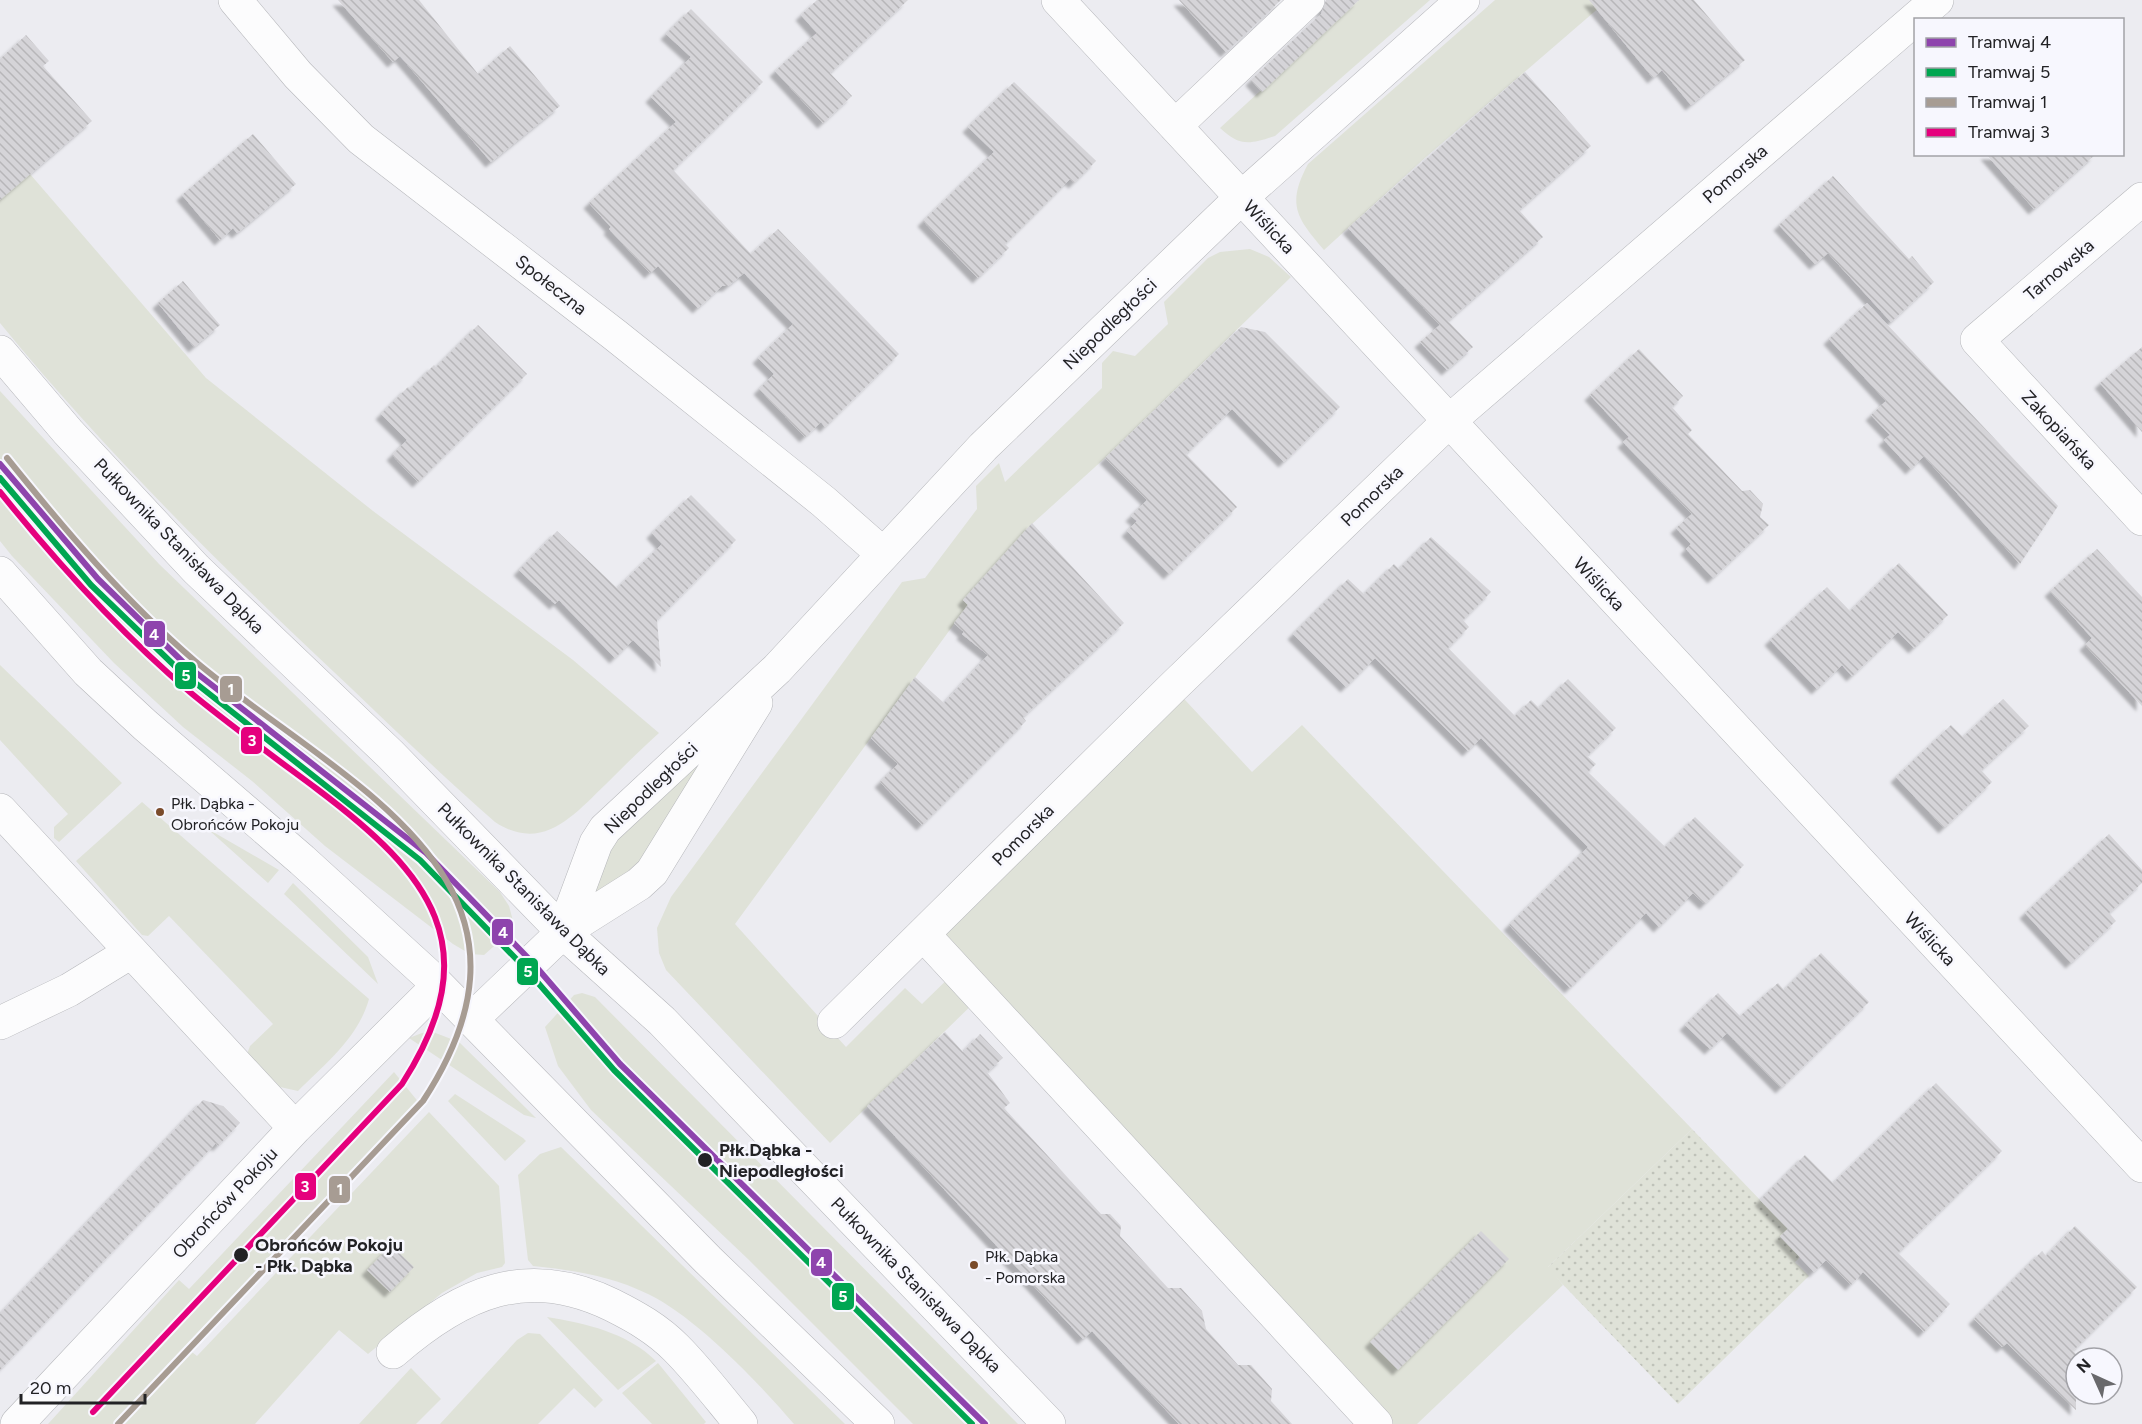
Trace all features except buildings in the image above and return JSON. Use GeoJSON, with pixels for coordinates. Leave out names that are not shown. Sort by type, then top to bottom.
{"type":"FeatureCollection","features":[{"type":"Feature","properties":{"kind":"street","name":"Społeczna"},"geometry":{"type":"LineString","coordinates":[[235,0],[298,75],[361,139],[624,342],[825,502],[883,554]]}},
{"type":"Feature","properties":{"kind":"street","name":"Wiślicka"},"geometry":{"type":"LineString","coordinates":[[1058,0],[2142,1166]]}},
{"type":"Feature","properties":{"kind":"street"},"geometry":{"type":"LineString","coordinates":[[1176,126],[1308,0]]}},
{"type":"Feature","properties":{"kind":"street","name":"Niepodległości"},"geometry":{"type":"LineString","coordinates":[[563,932],[596,843],[605,829],[777,669],[983,447],[1242,197],[1463,0]]}},
{"type":"Feature","properties":{"kind":"street","name":"Pomorska"},"geometry":{"type":"LineString","coordinates":[[1916,18],[1937,0]]}},
{"type":"Feature","properties":{"kind":"street","name":"Pomorska"},"geometry":{"type":"LineString","coordinates":[[834,1022],[1448,422],[1914,20]]}},
{"type":"Feature","properties":{"kind":"street","name":"Tarnowska"},"geometry":{"type":"LineString","coordinates":[[1977,340],[2142,200]]}},
{"type":"Feature","properties":{"kind":"street","name":"Zakopiańska"},"geometry":{"type":"LineString","coordinates":[[1977,340],[2142,519]]}},
{"type":"Feature","properties":{"kind":"street","name":"Pułkownika Stanisława Dąbka"},"geometry":{"type":"LineString","coordinates":[[0,352],[68,432],[196,569],[391,755],[563,932],[662,1021],[1049,1424]]}},
{"type":"Feature","properties":{"kind":"street"},"geometry":{"type":"LineString","coordinates":[[0,573],[61,644],[96,679],[145,725],[303,860],[438,986],[700,1251],[878,1424]]}},
{"type":"Feature","properties":{"kind":"street","name":"Niepodległości"},"geometry":{"type":"LineString","coordinates":[[471,1020],[563,932],[639,884],[652,872],[777,669]]}},
{"type":"Feature","properties":{"kind":"street"},"geometry":{"type":"LineString","coordinates":[[0,810],[295,1128]]}},
{"type":"Feature","properties":{"kind":"street"},"geometry":{"type":"LineString","coordinates":[[923,934],[1376,1424]]}},
{"type":"Feature","properties":{"kind":"street"},"geometry":{"type":"LineString","coordinates":[[0,1023],[69,990],[131,952]]}},
{"type":"Feature","properties":{"kind":"street","name":"Obrońców Pokoju"},"geometry":{"type":"LineString","coordinates":[[17,1424],[295,1128],[438,986]]}},
{"type":"Feature","properties":{"kind":"street"},"geometry":{"type":"LineString","coordinates":[[393,1352],[443,1314],[492,1291],[519,1285],[568,1287],[610,1304],[653,1328],[677,1349],[741,1424]]}},
{"type":"Feature","properties":{"kind":"shaded area"},"geometry":{"type":"Polygon","coordinates":[[[1359,0],[1430,0],[1275,136],[1246,142],[1234,138],[1220,128],[1359,0]]]}},
{"type":"Feature","properties":{"kind":"shaded area"},"geometry":{"type":"Polygon","coordinates":[[[1495,0],[1608,0],[1426,157],[1324,250],[1301,220],[1296,201],[1297,190],[1308,164],[1495,0]]]}},
{"type":"Feature","properties":{"kind":"shaded area"},"geometry":{"type":"Polygon","coordinates":[[[30,174],[206,378],[373,511],[573,660],[659,733],[569,819],[556,827],[528,834],[512,831],[495,822],[214,557],[83,419],[0,323],[0,199],[30,174]]]}},
{"type":"Feature","properties":{"kind":"shaded area"},"geometry":{"type":"Polygon","coordinates":[[[1250,249],[1269,257],[1291,277],[1105,458],[1032,524],[963,600],[968,605],[735,924],[846,1047],[905,988],[922,1004],[957,970],[923,934],[1173,687],[1252,772],[1302,725],[1692,1129],[1548,1267],[1563,1285],[1417,1424],[1376,1424],[981,996],[830,1143],[666,970],[659,953],[657,928],[671,897],[902,582],[925,578],[977,509],[976,486],[999,463],[1005,482],[1102,388],[1102,363],[1113,351],[1135,356],[1168,324],[1164,302],[1208,258],[1220,252],[1250,249]]]}},
{"type":"Feature","properties":{"kind":"shaded area"},"geometry":{"type":"Polygon","coordinates":[[[0,391],[159,564],[500,892],[509,906],[513,921],[511,931],[484,955],[470,954],[453,944],[325,846],[252,781],[183,727],[114,663],[12,556],[0,541],[0,391]]]}},
{"type":"Feature","properties":{"kind":"shaded area"},"geometry":{"type":"Polygon","coordinates":[[[0,665],[122,783],[59,842],[54,838],[54,827],[68,814],[0,740],[0,665]]]}},
{"type":"Feature","properties":{"kind":"shaded area"},"geometry":{"type":"Polygon","coordinates":[[[741,717],[609,906],[580,877],[741,717]]]}},
{"type":"Feature","properties":{"kind":"shaded area"},"geometry":{"type":"Polygon","coordinates":[[[142,802],[369,999],[364,1013],[349,1038],[298,1091],[280,1087],[247,1054],[250,1046],[273,1024],[169,916],[148,936],[142,935],[76,861],[142,802]]]}},
{"type":"Feature","properties":{"kind":"shaded area"},"geometry":{"type":"Polygon","coordinates":[[[201,823],[208,829],[279,870],[268,883],[201,823]]]}},
{"type":"Feature","properties":{"kind":"shaded area"},"geometry":{"type":"Polygon","coordinates":[[[293,883],[368,957],[378,984],[284,894],[293,883]]]}},
{"type":"Feature","properties":{"kind":"shaded area"},"geometry":{"type":"Polygon","coordinates":[[[582,993],[595,997],[1018,1424],[913,1424],[749,1260],[591,1110],[558,1066],[545,1027],[574,995],[582,993]]]}},
{"type":"Feature","properties":{"kind":"shaded area"},"geometry":{"type":"Polygon","coordinates":[[[433,1032],[459,1042],[536,1118],[524,1115],[409,1038],[433,1032]]]}},
{"type":"Feature","properties":{"kind":"shaded area"},"geometry":{"type":"Polygon","coordinates":[[[394,1072],[420,1104],[188,1349],[197,1356],[429,1112],[499,1186],[505,1263],[502,1267],[477,1273],[442,1293],[368,1354],[339,1330],[255,1424],[48,1424],[179,1280],[189,1289],[394,1072]]]}},
{"type":"Feature","properties":{"kind":"shaded area"},"geometry":{"type":"Polygon","coordinates":[[[455,1094],[526,1141],[505,1161],[448,1101],[455,1094]]]}},
{"type":"Feature","properties":{"kind":"shaded area"},"geometry":{"type":"Polygon","coordinates":[[[1692,1129],[1788,1229],[1780,1237],[1800,1257],[1795,1262],[1809,1276],[1678,1404],[1547,1268],[1692,1129]]]}},
{"type":"Feature","properties":{"kind":"shaded area"},"geometry":{"type":"Polygon","coordinates":[[[561,1147],[845,1424],[794,1424],[745,1371],[706,1334],[686,1318],[648,1294],[592,1275],[533,1266],[528,1260],[518,1175],[540,1154],[561,1147]]]}},
{"type":"Feature","properties":{"kind":"shaded area"},"geometry":{"type":"Polygon","coordinates":[[[547,1317],[576,1322],[619,1336],[645,1351],[656,1361],[618,1390],[547,1317]]]}},
{"type":"Feature","properties":{"kind":"shaded area"},"geometry":{"type":"Polygon","coordinates":[[[528,1333],[540,1334],[603,1400],[595,1408],[574,1388],[538,1424],[440,1424],[517,1340],[528,1333]]]}},
{"type":"Feature","properties":{"kind":"shaded area"},"geometry":{"type":"Polygon","coordinates":[[[658,1363],[706,1422],[704,1424],[652,1424],[622,1393],[658,1363]]]}},
{"type":"Feature","properties":{"kind":"shaded area"},"geometry":{"type":"Polygon","coordinates":[[[411,1368],[441,1399],[416,1424],[359,1424],[411,1368]]]}},
{"type":"Feature","properties":{"kind":"tram line","name":"1"},"geometry":{"type":"LineString","coordinates":[[7,458],[96,564],[169,638],[252,706],[369,794],[418,842],[454,895],[470,954],[462,1022],[423,1101],[118,1424]]}},
{"type":"Feature","properties":{"kind":"tram line","name":"4"},"geometry":{"type":"LineString","coordinates":[[0,464],[98,579],[185,664],[426,853],[532,962],[620,1064],[985,1424]]}},
{"type":"Feature","properties":{"kind":"tram line","name":"5"},"geometry":{"type":"LineString","coordinates":[[0,478],[91,585],[179,670],[420,860],[525,968],[614,1070],[972,1424]]}},
{"type":"Feature","properties":{"kind":"tram line","name":"3"},"geometry":{"type":"LineString","coordinates":[[0,492],[44,545],[139,646],[191,693],[357,820],[390,852],[417,884],[435,917],[444,953],[442,992],[428,1035],[402,1084],[93,1412]]}},
{"type":"Feature","properties":{"kind":"place","name":"Płk. Dąbka - Obrońców Pokoju"},"geometry":{"type":"Point","coordinates":[160,812]}},
{"type":"Feature","properties":{"kind":"place","name":"Płk.Dąbka - Niepodległości"},"geometry":{"type":"Point","coordinates":[705,1160]}},
{"type":"Feature","properties":{"kind":"place","name":"Obrońców Pokoju - Płk. Dąbka"},"geometry":{"type":"Point","coordinates":[241,1255]}},
{"type":"Feature","properties":{"kind":"place","name":"Płk. Dąbka - Pomorska"},"geometry":{"type":"Point","coordinates":[974,1265]}}]}
